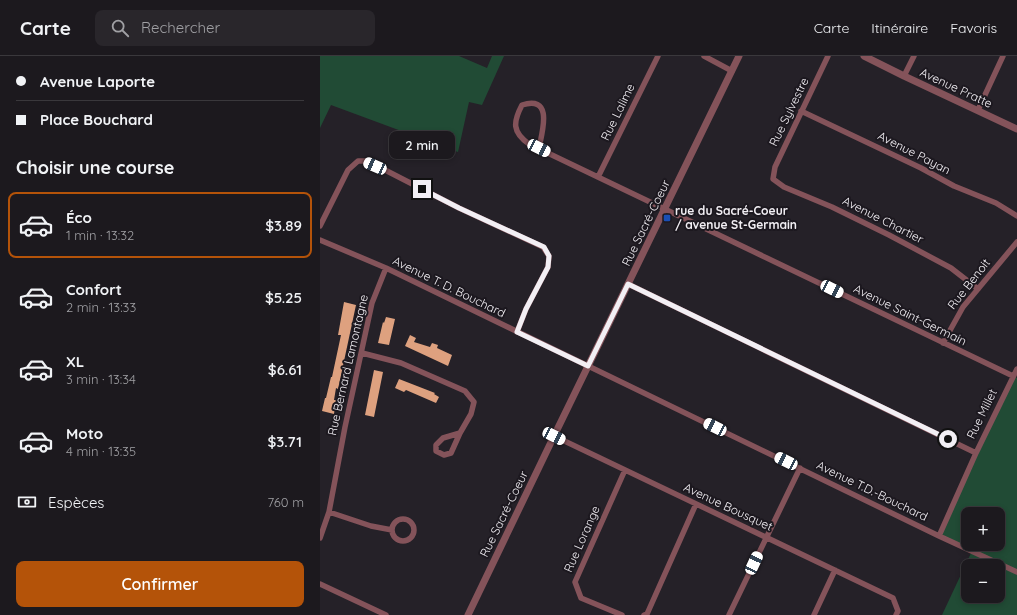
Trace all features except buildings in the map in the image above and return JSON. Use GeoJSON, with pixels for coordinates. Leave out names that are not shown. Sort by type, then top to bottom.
{"type":"FeatureCollection","features":[{"type":"Feature","properties":{"kind":"street","name":"Rue Lalime"},"geometry":{"type":"LineString","coordinates":[[598,177],[658,56]]}},
{"type":"Feature","properties":{"kind":"street"},"geometry":{"type":"LineString","coordinates":[[704,56],[732,71]]}},
{"type":"Feature","properties":{"kind":"street","name":"Rue Sacré-Coeur"},"geometry":{"type":"LineString","coordinates":[[468,615],[739,56]]}},
{"type":"Feature","properties":{"kind":"street","name":"Rue Sylvestre"},"geometry":{"type":"LineString","coordinates":[[774,179],[775,167],[828,56]]}},
{"type":"Feature","properties":{"kind":"street","name":"Avenue Pratte"},"geometry":{"type":"LineString","coordinates":[[864,56],[1017,129]]}},
{"type":"Feature","properties":{"kind":"street"},"geometry":{"type":"LineString","coordinates":[[904,76],[914,56]]}},
{"type":"Feature","properties":{"kind":"street"},"geometry":{"type":"LineString","coordinates":[[978,110],[1002,56]]}},
{"type":"Feature","properties":{"kind":"street","name":"Avenue Saint-Germain"},"geometry":{"type":"LineString","coordinates":[[539,148],[544,121],[543,111],[538,105],[531,102],[522,106],[515,122],[518,132],[524,140],[539,148],[664,209],[1013,376]]}},
{"type":"Feature","properties":{"kind":"street","name":"Avenue Payan"},"geometry":{"type":"LineString","coordinates":[[801,111],[922,168],[954,186],[996,203],[1017,216]]}},
{"type":"Feature","properties":{"kind":"street"},"geometry":{"type":"LineString","coordinates":[[320,226],[348,170],[358,161],[365,161],[459,208],[544,247],[549,256],[548,267],[526,309],[517,332]]}},
{"type":"Feature","properties":{"kind":"street","name":"Avenue Chartier"},"geometry":{"type":"LineString","coordinates":[[774,179],[784,187],[832,206],[951,268],[978,289]]}},
{"type":"Feature","properties":{"kind":"street","name":"Avenue T. D. Bouchard"},"geometry":{"type":"LineString","coordinates":[[320,240],[386,268],[588,366]]}},
{"type":"Feature","properties":{"kind":"street","name":"Rue Benoit"},"geometry":{"type":"LineString","coordinates":[[943,343],[962,308],[1017,242]]}},
{"type":"Feature","properties":{"kind":"street","name":"Rue Bernard Lamontagne"},"geometry":{"type":"LineString","coordinates":[[320,538],[329,512],[345,427],[372,303],[386,268]]}},
{"type":"Feature","properties":{"kind":"street"},"geometry":{"type":"LineString","coordinates":[[628,284],[976,453]]}},
{"type":"Feature","properties":{"kind":"street"},"geometry":{"type":"LineString","coordinates":[[362,354],[401,362],[465,391],[474,402],[471,414],[451,452],[444,455],[436,451],[436,445],[443,438],[460,433]]}},
{"type":"Feature","properties":{"kind":"street","name":"Avenue T.D.-Bouchard"},"geometry":{"type":"LineString","coordinates":[[588,366],[939,536],[1017,572]]}},
{"type":"Feature","properties":{"kind":"street","name":"Rue Millet"},"geometry":{"type":"LineString","coordinates":[[939,536],[976,453],[1017,369]]}},
{"type":"Feature","properties":{"kind":"street","name":"Avenue Bousquet"},"geometry":{"type":"LineString","coordinates":[[554,436],[893,598],[898,611],[896,615]]}},
{"type":"Feature","properties":{"kind":"street"},"geometry":{"type":"LineString","coordinates":[[729,615],[800,468]]}},
{"type":"Feature","properties":{"kind":"street","name":"Rue Lorange"},"geometry":{"type":"LineString","coordinates":[[622,615],[581,598],[575,582],[625,470]]}},
{"type":"Feature","properties":{"kind":"street"},"geometry":{"type":"LineString","coordinates":[[644,615],[646,614],[696,504]]}},
{"type":"Feature","properties":{"kind":"street"},"geometry":{"type":"LineString","coordinates":[[329,512],[371,526],[392,530]]}},
{"type":"Feature","properties":{"kind":"street"},"geometry":{"type":"LineString","coordinates":[[814,615],[835,570]]}},
{"type":"Feature","properties":{"kind":"street"},"geometry":{"type":"LineString","coordinates":[[320,584],[384,615]]}},
{"type":"Feature","properties":{"kind":"green space"},"geometry":{"type":"Polygon","coordinates":[[[320,56],[459,56],[487,68],[492,56],[504,56],[482,105],[469,102],[458,152],[331,105],[320,128],[320,56]]]}},
{"type":"Feature","properties":{"kind":"green space"},"geometry":{"type":"Polygon","coordinates":[[[1013,376],[1017,378],[1017,615],[942,615],[961,574],[961,603],[1005,603],[1005,559],[968,559],[972,551],[1005,551],[1005,507],[961,507],[961,546],[939,536],[1013,376]]]}},
{"type":"Feature","properties":{"kind":"place","name":"rue du Sacré-Coeur / avenue St-Germain"},"geometry":{"type":"Point","coordinates":[667,218]}},
{"type":"Feature","properties":{"kind":"route"},"geometry":{"type":"LineString","coordinates":[[422,189],[459,208],[544,247],[549,256],[548,267],[526,309],[517,332],[588,366],[628,284],[948,439]]}}]}
